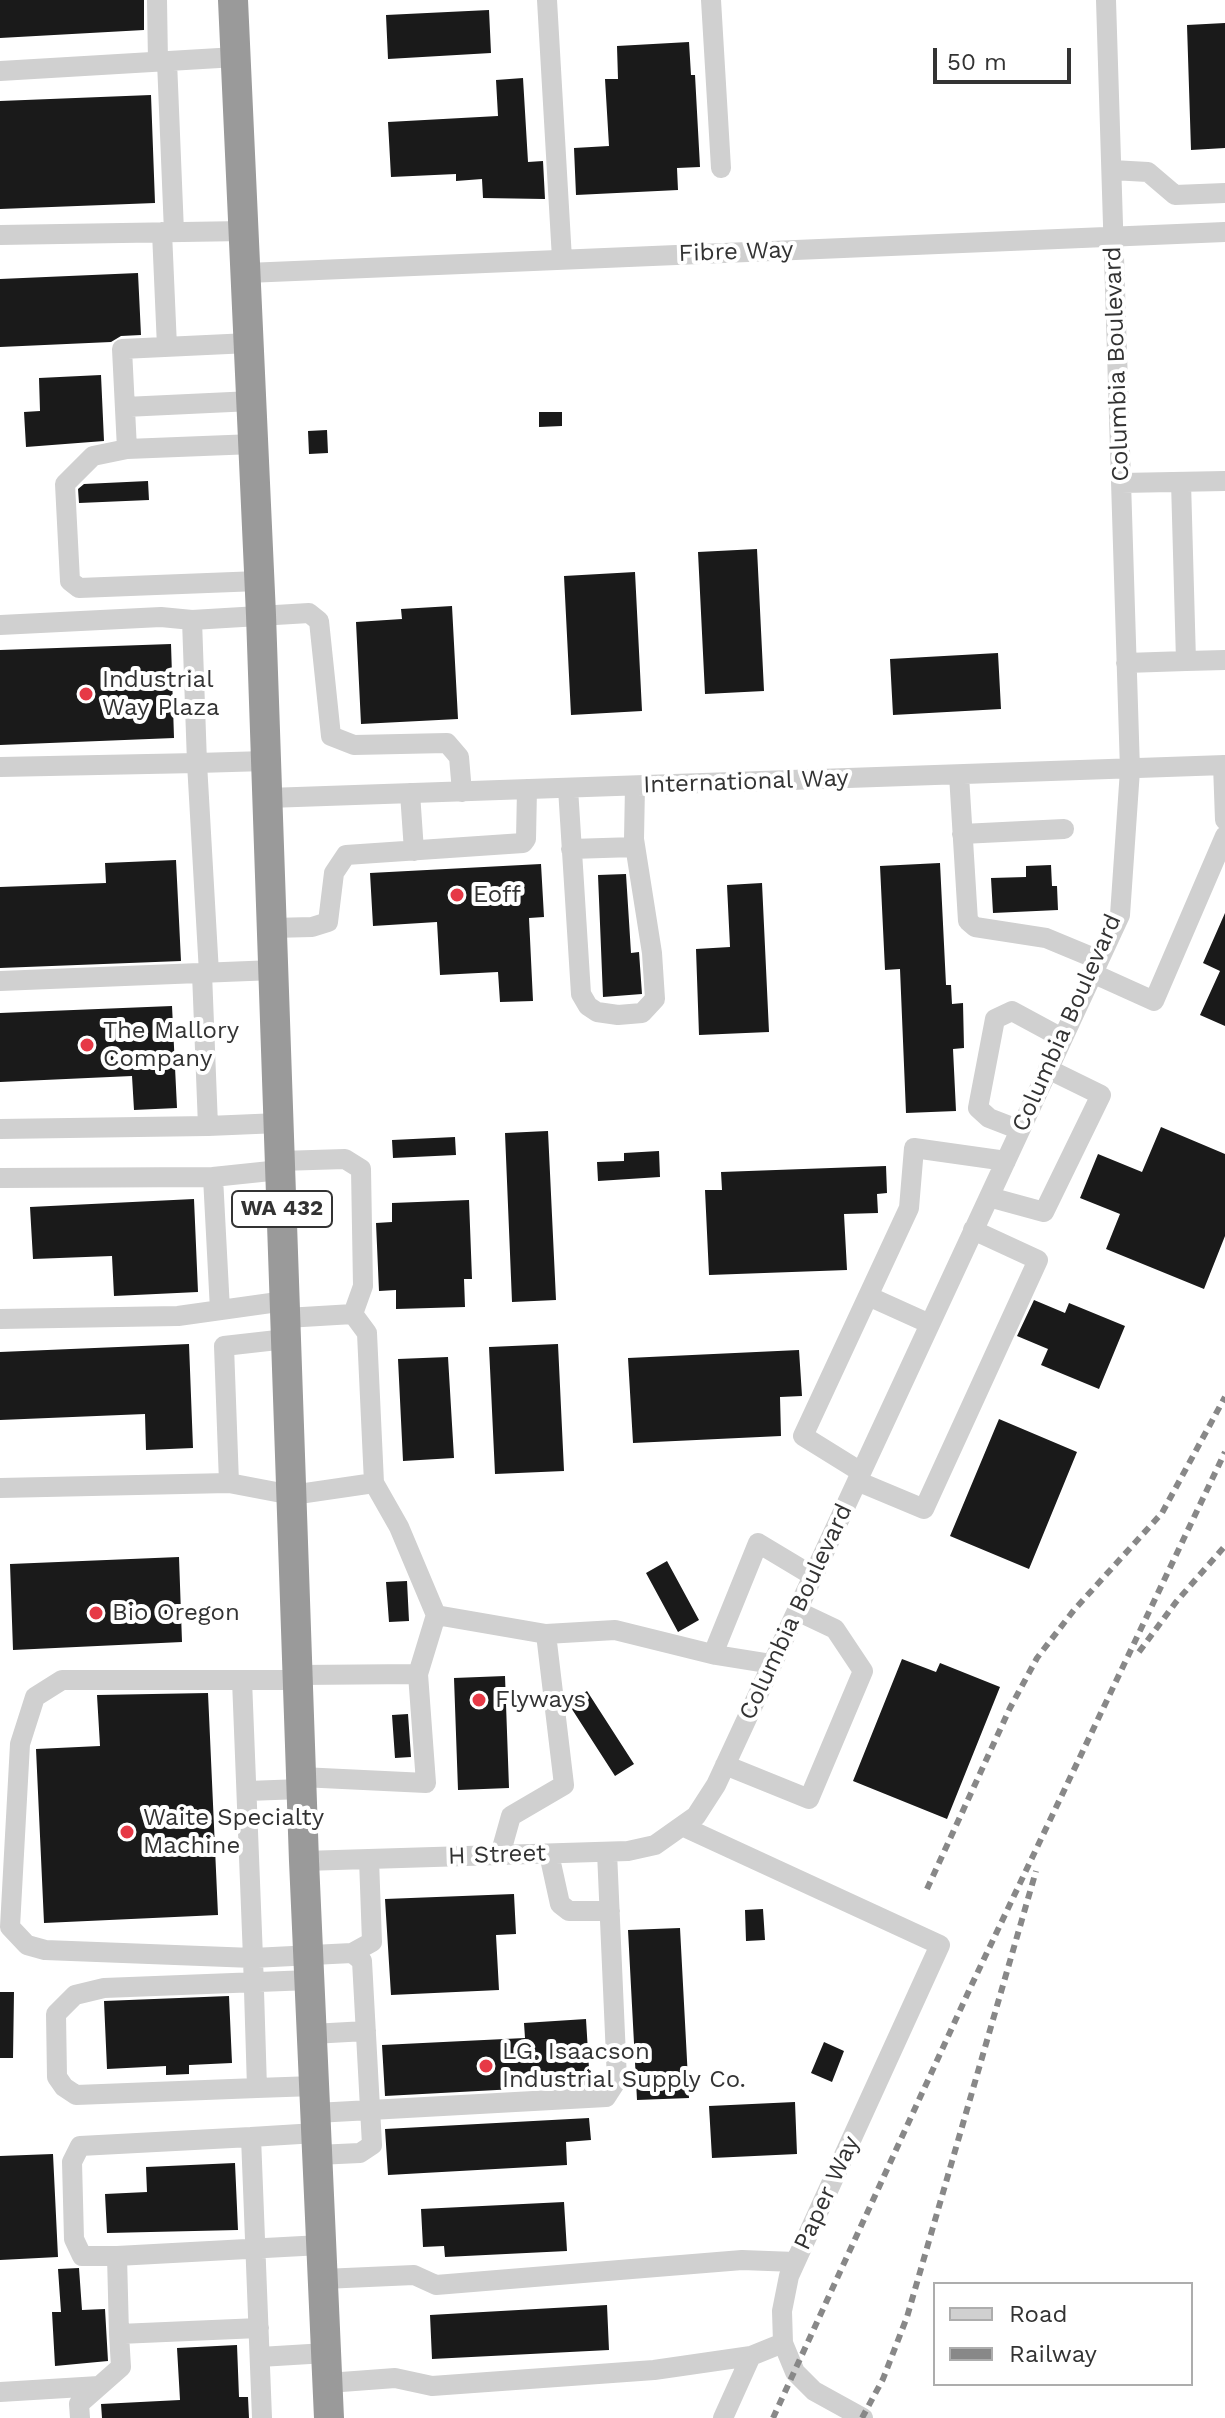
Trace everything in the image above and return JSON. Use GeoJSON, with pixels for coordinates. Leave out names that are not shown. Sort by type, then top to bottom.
{"type":"FeatureCollection","features":[{"type":"Feature","properties":{"kind":"highway","name":"WA 432"},"geometry":{"type":"LineString","coordinates":[[233,0],[261,615],[304,1861],[329,2418]]}},
{"type":"Feature","properties":{"kind":"street"},"geometry":{"type":"LineString","coordinates":[[157,0],[168,232],[167,347]]}},
{"type":"Feature","properties":{"kind":"street"},"geometry":{"type":"LineString","coordinates":[[547,0],[562,259]]}},
{"type":"Feature","properties":{"kind":"street"},"geometry":{"type":"LineString","coordinates":[[711,0],[721,168]]}},
{"type":"Feature","properties":{"kind":"street","name":"Columbia Boulevard"},"geometry":{"type":"LineString","coordinates":[[684,1827],[696,1816],[725,1765],[1120,915],[1130,770],[1106,0]]}},
{"type":"Feature","properties":{"kind":"street"},"geometry":{"type":"LineString","coordinates":[[0,71],[236,57]]}},
{"type":"Feature","properties":{"kind":"street"},"geometry":{"type":"LineString","coordinates":[[1112,170],[1148,172],[1175,195],[1225,193]]}},
{"type":"Feature","properties":{"kind":"street"},"geometry":{"type":"LineString","coordinates":[[0,235],[244,231]]}},
{"type":"Feature","properties":{"kind":"street","name":"Fibre Way"},"geometry":{"type":"LineString","coordinates":[[247,273],[1225,232]]}},
{"type":"Feature","properties":{"kind":"street"},"geometry":{"type":"LineString","coordinates":[[127,449],[122,349],[249,343]]}},
{"type":"Feature","properties":{"kind":"street"},"geometry":{"type":"LineString","coordinates":[[125,407],[252,401]]}},
{"type":"Feature","properties":{"kind":"street"},"geometry":{"type":"LineString","coordinates":[[254,444],[127,449],[93,456],[65,484],[70,581],[79,588],[259,581]]}},
{"type":"Feature","properties":{"kind":"street"},"geometry":{"type":"LineString","coordinates":[[1121,483],[1225,481]]}},
{"type":"Feature","properties":{"kind":"street"},"geometry":{"type":"LineString","coordinates":[[1181,482],[1186,661]]}},
{"type":"Feature","properties":{"kind":"street"},"geometry":{"type":"LineString","coordinates":[[0,625],[161,617],[192,620],[309,613],[319,621],[331,736],[354,745],[447,743],[459,757],[462,792]]}},
{"type":"Feature","properties":{"kind":"street"},"geometry":{"type":"LineString","coordinates":[[192,620],[208,1126]]}},
{"type":"Feature","properties":{"kind":"street"},"geometry":{"type":"LineString","coordinates":[[1126,663],[1225,660]]}},
{"type":"Feature","properties":{"kind":"street"},"geometry":{"type":"LineString","coordinates":[[0,767],[266,761]]}},
{"type":"Feature","properties":{"kind":"street"},"geometry":{"type":"LineString","coordinates":[[1224,765],[1225,820]]}},
{"type":"Feature","properties":{"kind":"street","name":"International Way"},"geometry":{"type":"LineString","coordinates":[[268,798],[1224,765]]}},
{"type":"Feature","properties":{"kind":"street"},"geometry":{"type":"LineString","coordinates":[[959,775],[965,914],[975,927],[1046,938],[1154,1001],[1225,836]]}},
{"type":"Feature","properties":{"kind":"street"},"geometry":{"type":"LineString","coordinates":[[568,788],[581,994],[588,1006],[597,1012],[618,1015],[642,1013],[655,999],[652,953],[635,847],[635,786]]}},
{"type":"Feature","properties":{"kind":"street"},"geometry":{"type":"LineString","coordinates":[[272,928],[312,927],[328,922],[334,873],[346,855],[523,843],[526,839],[527,789]]}},
{"type":"Feature","properties":{"kind":"street"},"geometry":{"type":"LineString","coordinates":[[410,793],[414,851]]}},
{"type":"Feature","properties":{"kind":"street"},"geometry":{"type":"LineString","coordinates":[[962,834],[1064,829]]}},
{"type":"Feature","properties":{"kind":"street"},"geometry":{"type":"LineString","coordinates":[[571,849],[635,847]]}},
{"type":"Feature","properties":{"kind":"street"},"geometry":{"type":"LineString","coordinates":[[0,981],[274,970]]}},
{"type":"Feature","properties":{"kind":"street"},"geometry":{"type":"LineString","coordinates":[[1020,1130],[989,1118],[978,1108],[995,1019],[1012,1011],[1062,1038]]}},
{"type":"Feature","properties":{"kind":"street"},"geometry":{"type":"LineString","coordinates":[[989,1197],[1044,1212],[1101,1095],[1048,1069]]}},
{"type":"Feature","properties":{"kind":"street"},"geometry":{"type":"LineString","coordinates":[[0,1129],[279,1123]]}},
{"type":"Feature","properties":{"kind":"street"},"geometry":{"type":"LineString","coordinates":[[973,1230],[1038,1260],[924,1509],[859,1477],[803,1436],[909,1208],[914,1148],[1006,1161]]}},
{"type":"Feature","properties":{"kind":"street"},"geometry":{"type":"LineString","coordinates":[[0,1178],[213,1177],[345,1159],[361,1169],[363,1286],[353,1314]]}},
{"type":"Feature","properties":{"kind":"street"},"geometry":{"type":"LineString","coordinates":[[213,1177],[220,1310]]}},
{"type":"Feature","properties":{"kind":"street"},"geometry":{"type":"LineString","coordinates":[[868,1296],[930,1324]]}},
{"type":"Feature","properties":{"kind":"street"},"geometry":{"type":"LineString","coordinates":[[0,1319],[178,1316],[220,1310],[286,1319],[353,1314]]}},
{"type":"Feature","properties":{"kind":"street"},"geometry":{"type":"LineString","coordinates":[[247,1791],[302,1783],[426,1783],[418,1674],[436,1615],[399,1527],[374,1483],[367,1333],[353,1314]]}},
{"type":"Feature","properties":{"kind":"street"},"geometry":{"type":"LineString","coordinates":[[229,1483],[224,1346],[286,1319]]}},
{"type":"Feature","properties":{"kind":"street"},"geometry":{"type":"LineString","coordinates":[[0,1488],[229,1483],[292,1495],[374,1483]]}},
{"type":"Feature","properties":{"kind":"street"},"geometry":{"type":"LineString","coordinates":[[713,1654],[758,1543],[813,1576]]}},
{"type":"Feature","properties":{"kind":"street"},"geometry":{"type":"LineString","coordinates":[[725,1765],[809,1799],[863,1671],[835,1629],[797,1611]]}},
{"type":"Feature","properties":{"kind":"street"},"geometry":{"type":"LineString","coordinates":[[436,1615],[546,1634],[615,1630],[713,1654],[772,1664]]}},
{"type":"Feature","properties":{"kind":"street"},"geometry":{"type":"LineString","coordinates":[[500,1855],[511,1816],[564,1785],[546,1634]]}},
{"type":"Feature","properties":{"kind":"street"},"geometry":{"type":"LineString","coordinates":[[309,1969],[253,1958],[45,1950],[16,1936],[8,1915],[20,1744],[35,1697],[62,1680],[242,1680],[418,1674]]}},
{"type":"Feature","properties":{"kind":"street"},"geometry":{"type":"LineString","coordinates":[[242,1680],[257,2088]]}},
{"type":"Feature","properties":{"kind":"street","name":"H Street"},"geometry":{"type":"LineString","coordinates":[[304,1861],[607,1852],[655,1845],[684,1827]]}},
{"type":"Feature","properties":{"kind":"street","name":"Paper Way"},"geometry":{"type":"LineString","coordinates":[[684,1827],[940,1945],[795,2262],[782,2311],[783,2343],[795,2372],[814,2391],[863,2418]]}},
{"type":"Feature","properties":{"kind":"street"},"geometry":{"type":"LineString","coordinates":[[321,2245],[82,2256],[74,2239],[72,2162],[80,2146],[251,2137],[370,2110],[606,2097],[617,2080],[607,1852]]}},
{"type":"Feature","properties":{"kind":"street"},"geometry":{"type":"LineString","coordinates":[[549,1854],[560,1904],[569,1911],[610,1911]]}},
{"type":"Feature","properties":{"kind":"street"},"geometry":{"type":"LineString","coordinates":[[352,1953],[362,1961],[372,2145],[360,2153],[316,2122],[257,2088],[76,2095],[64,2087],[57,2077],[56,2014],[75,1995],[104,1988],[253,1983],[309,1969],[372,1942],[369,1859]]}},
{"type":"Feature","properties":{"kind":"street"},"geometry":{"type":"LineString","coordinates":[[312,2034],[366,2031]]}},
{"type":"Feature","properties":{"kind":"street"},"geometry":{"type":"LineString","coordinates":[[251,2137],[262,2418]]}},
{"type":"Feature","properties":{"kind":"street"},"geometry":{"type":"LineString","coordinates":[[80,2418],[79,2404],[121,2367],[117,2256]]}},
{"type":"Feature","properties":{"kind":"street"},"geometry":{"type":"LineString","coordinates":[[323,2279],[414,2275],[436,2285],[742,2260],[795,2262]]}},
{"type":"Feature","properties":{"kind":"street"},"geometry":{"type":"LineString","coordinates":[[119,2334],[259,2328]]}},
{"type":"Feature","properties":{"kind":"street"},"geometry":{"type":"LineString","coordinates":[[260,2357],[432,2386],[654,2370],[751,2356],[783,2343]]}},
{"type":"Feature","properties":{"kind":"street"},"geometry":{"type":"LineString","coordinates":[[723,2418],[751,2356]]}},
{"type":"Feature","properties":{"kind":"street"},"geometry":{"type":"LineString","coordinates":[[0,2392],[99,2386]]}},
{"type":"Feature","properties":{"kind":"building"},"geometry":{"type":"Polygon","coordinates":[[[0,0],[144,0],[144,30],[0,38],[0,0]]]}},
{"type":"Feature","properties":{"kind":"building"},"geometry":{"type":"Polygon","coordinates":[[[489,10],[491,53],[388,59],[386,15],[489,10]]]}},
{"type":"Feature","properties":{"kind":"building"},"geometry":{"type":"Polygon","coordinates":[[[1225,23],[1225,148],[1191,150],[1187,25],[1225,23]]]}},
{"type":"Feature","properties":{"kind":"building"},"geometry":{"type":"Polygon","coordinates":[[[689,42],[691,75],[695,75],[700,167],[677,168],[678,190],[576,195],[574,148],[609,146],[605,79],[618,79],[617,46],[689,42]]]}},
{"type":"Feature","properties":{"kind":"building"},"geometry":{"type":"Polygon","coordinates":[[[523,78],[528,162],[543,161],[545,199],[483,198],[482,179],[456,181],[456,174],[391,177],[388,122],[498,116],[496,80],[523,78]]]}},
{"type":"Feature","properties":{"kind":"building"},"geometry":{"type":"Polygon","coordinates":[[[151,95],[155,203],[0,209],[0,101],[151,95]]]}},
{"type":"Feature","properties":{"kind":"building"},"geometry":{"type":"Polygon","coordinates":[[[138,273],[141,335],[121,336],[111,342],[0,347],[0,279],[138,273]]]}},
{"type":"Feature","properties":{"kind":"building"},"geometry":{"type":"Polygon","coordinates":[[[101,375],[104,441],[26,447],[24,412],[40,411],[39,378],[101,375]]]}},
{"type":"Feature","properties":{"kind":"building"},"geometry":{"type":"Polygon","coordinates":[[[539,412],[562,412],[562,426],[539,427],[539,412]]]}},
{"type":"Feature","properties":{"kind":"building"},"geometry":{"type":"Polygon","coordinates":[[[327,430],[328,453],[309,454],[308,431],[327,430]]]}},
{"type":"Feature","properties":{"kind":"building"},"geometry":{"type":"Polygon","coordinates":[[[148,481],[149,500],[79,503],[78,489],[84,484],[148,481]]]}},
{"type":"Feature","properties":{"kind":"building"},"geometry":{"type":"Polygon","coordinates":[[[757,549],[764,691],[705,694],[698,552],[757,549]]]}},
{"type":"Feature","properties":{"kind":"building"},"geometry":{"type":"Polygon","coordinates":[[[635,572],[642,711],[571,715],[564,576],[635,572]]]}},
{"type":"Feature","properties":{"kind":"building"},"geometry":{"type":"Polygon","coordinates":[[[452,606],[458,719],[361,724],[356,622],[402,619],[401,609],[452,606]]]}},
{"type":"Feature","properties":{"kind":"building","name":"Industrial Way Plaza"},"geometry":{"type":"Polygon","coordinates":[[[171,644],[174,738],[0,745],[0,650],[171,644]]]}},
{"type":"Feature","properties":{"kind":"building"},"geometry":{"type":"Polygon","coordinates":[[[998,653],[1001,709],[893,715],[890,659],[998,653]]]}},
{"type":"Feature","properties":{"kind":"building"},"geometry":{"type":"Polygon","coordinates":[[[176,860],[181,961],[0,968],[0,887],[106,883],[105,863],[176,860]]]}},
{"type":"Feature","properties":{"kind":"building"},"geometry":{"type":"Polygon","coordinates":[[[940,863],[946,985],[951,985],[952,1004],[963,1003],[964,1048],[953,1049],[956,1111],[906,1113],[900,969],[885,970],[880,866],[940,863]]]}},
{"type":"Feature","properties":{"kind":"building","name":"Eoff"},"geometry":{"type":"Polygon","coordinates":[[[541,864],[544,917],[529,918],[533,1001],[500,1002],[498,972],[440,975],[437,922],[373,926],[370,873],[541,864]]]}},
{"type":"Feature","properties":{"kind":"building"},"geometry":{"type":"Polygon","coordinates":[[[1051,865],[1052,886],[1057,886],[1058,910],[993,913],[991,878],[1026,877],[1026,866],[1051,865]]]}},
{"type":"Feature","properties":{"kind":"building"},"geometry":{"type":"Polygon","coordinates":[[[626,874],[631,953],[639,952],[642,994],[603,997],[598,875],[626,874]]]}},
{"type":"Feature","properties":{"kind":"building"},"geometry":{"type":"Polygon","coordinates":[[[762,883],[769,1032],[699,1035],[696,949],[730,947],[727,885],[762,883]]]}},
{"type":"Feature","properties":{"kind":"building"},"geometry":{"type":"Polygon","coordinates":[[[1225,913],[1225,1026],[1200,1015],[1220,971],[1203,963],[1225,913]]]}},
{"type":"Feature","properties":{"kind":"building","name":"The Mallory Company"},"geometry":{"type":"Polygon","coordinates":[[[172,1006],[177,1108],[134,1110],[132,1076],[0,1082],[0,1013],[172,1006]]]}},
{"type":"Feature","properties":{"kind":"building"},"geometry":{"type":"Polygon","coordinates":[[[1161,1127],[1225,1154],[1225,1236],[1204,1289],[1106,1249],[1120,1214],[1080,1198],[1098,1154],[1142,1172],[1161,1127]]]}},
{"type":"Feature","properties":{"kind":"building"},"geometry":{"type":"Polygon","coordinates":[[[548,1131],[556,1300],[512,1302],[505,1133],[548,1131]]]}},
{"type":"Feature","properties":{"kind":"building"},"geometry":{"type":"Polygon","coordinates":[[[455,1137],[456,1155],[393,1158],[392,1140],[455,1137]]]}},
{"type":"Feature","properties":{"kind":"building"},"geometry":{"type":"Polygon","coordinates":[[[659,1151],[660,1177],[598,1181],[597,1162],[624,1161],[624,1153],[659,1151]]]}},
{"type":"Feature","properties":{"kind":"building"},"geometry":{"type":"Polygon","coordinates":[[[886,1166],[887,1193],[877,1194],[878,1213],[844,1214],[847,1270],[709,1275],[705,1190],[722,1190],[721,1172],[886,1166]]]}},
{"type":"Feature","properties":{"kind":"building"},"geometry":{"type":"Polygon","coordinates":[[[194,1199],[198,1292],[114,1296],[112,1256],[33,1259],[30,1207],[194,1199]]]}},
{"type":"Feature","properties":{"kind":"building"},"geometry":{"type":"Polygon","coordinates":[[[469,1200],[472,1279],[464,1279],[465,1307],[396,1309],[396,1290],[379,1291],[376,1223],[392,1222],[392,1203],[469,1200]]]}},
{"type":"Feature","properties":{"kind":"building"},"geometry":{"type":"Polygon","coordinates":[[[1034,1300],[1065,1313],[1069,1303],[1125,1326],[1099,1389],[1041,1365],[1048,1349],[1017,1336],[1034,1300]]]}},
{"type":"Feature","properties":{"kind":"building"},"geometry":{"type":"Polygon","coordinates":[[[189,1344],[193,1448],[146,1450],[145,1414],[0,1420],[0,1352],[189,1344]]]}},
{"type":"Feature","properties":{"kind":"building"},"geometry":{"type":"Polygon","coordinates":[[[558,1344],[564,1471],[495,1474],[489,1347],[558,1344]]]}},
{"type":"Feature","properties":{"kind":"building"},"geometry":{"type":"Polygon","coordinates":[[[799,1350],[802,1396],[780,1397],[781,1436],[633,1443],[628,1358],[799,1350]]]}},
{"type":"Feature","properties":{"kind":"building"},"geometry":{"type":"Polygon","coordinates":[[[448,1357],[454,1458],[403,1461],[398,1359],[448,1357]]]}},
{"type":"Feature","properties":{"kind":"building"},"geometry":{"type":"Polygon","coordinates":[[[999,1419],[1077,1452],[1029,1569],[950,1536],[999,1419]]]}},
{"type":"Feature","properties":{"kind":"building","name":"Bio Oregon"},"geometry":{"type":"Polygon","coordinates":[[[179,1557],[182,1642],[13,1650],[10,1564],[179,1557]]]}},
{"type":"Feature","properties":{"kind":"building"},"geometry":{"type":"Polygon","coordinates":[[[667,1561],[699,1620],[678,1632],[646,1573],[667,1561]]]}},
{"type":"Feature","properties":{"kind":"building"},"geometry":{"type":"Polygon","coordinates":[[[407,1581],[409,1621],[389,1622],[386,1582],[407,1581]]]}},
{"type":"Feature","properties":{"kind":"building"},"geometry":{"type":"Polygon","coordinates":[[[902,1659],[936,1672],[940,1663],[1000,1687],[947,1819],[853,1781],[902,1659]]]}},
{"type":"Feature","properties":{"kind":"building"},"geometry":{"type":"Polygon","coordinates":[[[505,1676],[509,1788],[458,1790],[454,1678],[505,1676]]]}},
{"type":"Feature","properties":{"kind":"building"},"geometry":{"type":"Polygon","coordinates":[[[587,1691],[634,1764],[615,1776],[568,1703],[587,1691]]]}},
{"type":"Feature","properties":{"kind":"building","name":"Waite Specialty Machine"},"geometry":{"type":"Polygon","coordinates":[[[208,1693],[218,1915],[44,1923],[36,1749],[100,1746],[97,1695],[208,1693]]]}},
{"type":"Feature","properties":{"kind":"building"},"geometry":{"type":"Polygon","coordinates":[[[408,1714],[411,1757],[395,1758],[392,1715],[408,1714]]]}},
{"type":"Feature","properties":{"kind":"building"},"geometry":{"type":"Polygon","coordinates":[[[514,1894],[516,1934],[496,1935],[499,1990],[391,1995],[385,1899],[514,1894]]]}},
{"type":"Feature","properties":{"kind":"building"},"geometry":{"type":"Polygon","coordinates":[[[763,1909],[765,1940],[746,1941],[745,1910],[763,1909]]]}},
{"type":"Feature","properties":{"kind":"building"},"geometry":{"type":"Polygon","coordinates":[[[680,1928],[689,2098],[637,2100],[628,1930],[680,1928]]]}},
{"type":"Feature","properties":{"kind":"building"},"geometry":{"type":"Polygon","coordinates":[[[0,1992],[14,1992],[13,2058],[0,2058],[0,1992]]]}},
{"type":"Feature","properties":{"kind":"building"},"geometry":{"type":"Polygon","coordinates":[[[229,1996],[232,2063],[189,2065],[189,2074],[166,2075],[166,2066],[107,2069],[104,2001],[229,1996]]]}},
{"type":"Feature","properties":{"kind":"building","name":"LG. Isaacson Industrial Supply Co."},"geometry":{"type":"Polygon","coordinates":[[[586,2019],[590,2085],[385,2096],[382,2045],[525,2038],[524,2023],[586,2019]]]}},
{"type":"Feature","properties":{"kind":"building"},"geometry":{"type":"Polygon","coordinates":[[[824,2042],[844,2051],[832,2082],[811,2073],[824,2042]]]}},
{"type":"Feature","properties":{"kind":"building"},"geometry":{"type":"Polygon","coordinates":[[[795,2102],[797,2154],[712,2158],[709,2106],[795,2102]]]}},
{"type":"Feature","properties":{"kind":"building"},"geometry":{"type":"Polygon","coordinates":[[[589,2118],[591,2140],[566,2142],[567,2165],[388,2175],[385,2129],[589,2118]]]}},
{"type":"Feature","properties":{"kind":"building"},"geometry":{"type":"Polygon","coordinates":[[[53,2154],[58,2257],[0,2260],[0,2156],[53,2154]]]}},
{"type":"Feature","properties":{"kind":"building"},"geometry":{"type":"Polygon","coordinates":[[[235,2163],[238,2230],[107,2233],[105,2194],[147,2192],[146,2167],[235,2163]]]}},
{"type":"Feature","properties":{"kind":"building"},"geometry":{"type":"Polygon","coordinates":[[[564,2202],[567,2251],[445,2257],[444,2246],[423,2247],[421,2209],[564,2202]]]}},
{"type":"Feature","properties":{"kind":"building"},"geometry":{"type":"Polygon","coordinates":[[[79,2268],[82,2310],[105,2309],[108,2361],[55,2366],[52,2312],[61,2312],[58,2269],[79,2268]]]}},
{"type":"Feature","properties":{"kind":"building"},"geometry":{"type":"Polygon","coordinates":[[[607,2305],[609,2350],[432,2359],[430,2315],[607,2305]]]}},
{"type":"Feature","properties":{"kind":"building"},"geometry":{"type":"Polygon","coordinates":[[[237,2345],[239,2397],[248,2397],[249,2418],[102,2418],[101,2404],[180,2400],[177,2348],[237,2345]]]}},
{"type":"Feature","properties":{"kind":"railway"},"geometry":{"type":"LineString","coordinates":[[927,1889],[1010,1708],[1037,1658],[1074,1610],[1162,1513],[1225,1397]]}},
{"type":"Feature","properties":{"kind":"railway"},"geometry":{"type":"LineString","coordinates":[[773,2418],[973,1982],[1225,1452]]}},
{"type":"Feature","properties":{"kind":"railway"},"geometry":{"type":"LineString","coordinates":[[1139,1652],[1176,1602],[1225,1546]]}},
{"type":"Feature","properties":{"kind":"railway"},"geometry":{"type":"LineString","coordinates":[[862,2418],[883,2379],[907,2317],[1036,1871]]}},
{"type":"Feature","properties":{"kind":"place","name":"Industrial Way Plaza"},"geometry":{"type":"Point","coordinates":[86,694]}},
{"type":"Feature","properties":{"kind":"place","name":"Eoff"},"geometry":{"type":"Point","coordinates":[457,895]}},
{"type":"Feature","properties":{"kind":"place","name":"The Mallory Company"},"geometry":{"type":"Point","coordinates":[87,1045]}},
{"type":"Feature","properties":{"kind":"place","name":"Bio Oregon"},"geometry":{"type":"Point","coordinates":[96,1613]}},
{"type":"Feature","properties":{"kind":"place","name":"Flyways"},"geometry":{"type":"Point","coordinates":[479,1700]}},
{"type":"Feature","properties":{"kind":"place","name":"Waite Specialty Machine"},"geometry":{"type":"Point","coordinates":[127,1832]}},
{"type":"Feature","properties":{"kind":"place","name":"LG. Isaacson Industrial Supply Co."},"geometry":{"type":"Point","coordinates":[486,2066]}}]}
